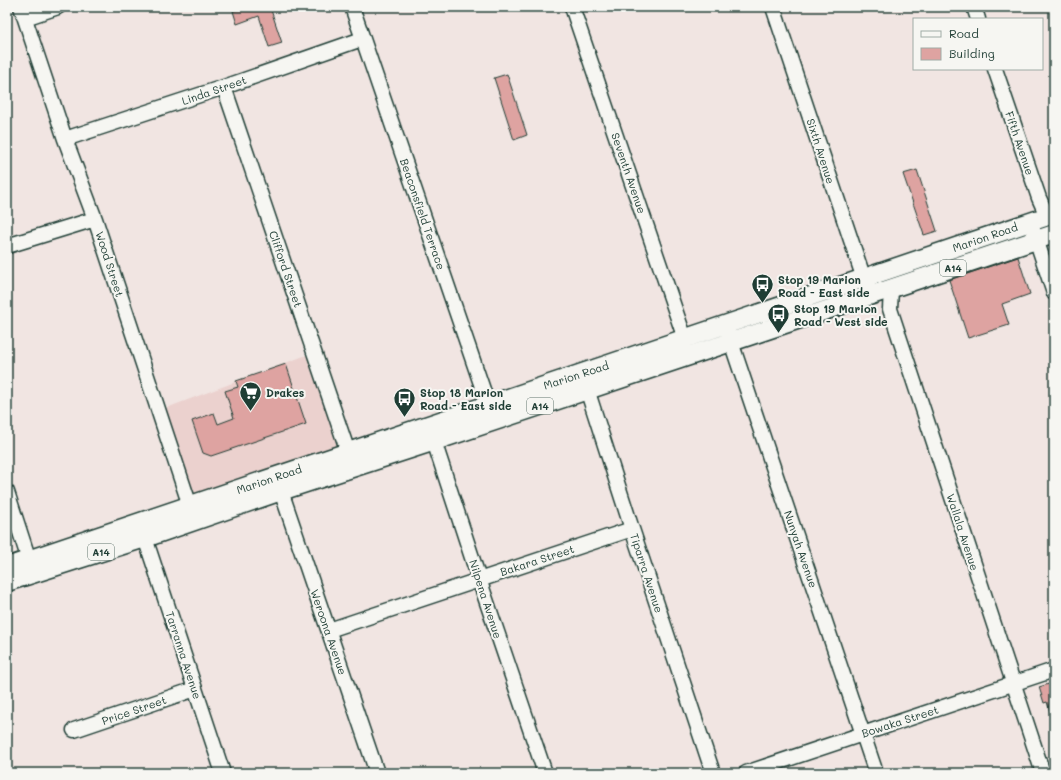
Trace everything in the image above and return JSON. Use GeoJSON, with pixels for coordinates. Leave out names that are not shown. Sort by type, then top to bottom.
{"type":"FeatureCollection","features":[{"type":"Feature","properties":{"kind":"main road","name":"Marion Road"},"geometry":{"type":"LineString","coordinates":[[7,567],[192,513],[281,491],[493,422],[587,390],[864,278],[1044,217]]}},
{"type":"Feature","properties":{"kind":"main road","name":"Marion Road"},"geometry":{"type":"LineString","coordinates":[[7,582],[145,538],[192,513],[348,452],[488,404],[685,339],[728,333],[870,296],[1054,234]]}},
{"type":"Feature","properties":{"kind":"main road"},"geometry":{"type":"LineString","coordinates":[[337,472],[347,459],[348,452]]}},
{"type":"Feature","properties":{"kind":"street"},"geometry":{"type":"LineString","coordinates":[[23,13],[58,7]]}},
{"type":"Feature","properties":{"kind":"street","name":"Beaconsfield Terrace"},"geometry":{"type":"LineString","coordinates":[[352,7],[493,422]]}},
{"type":"Feature","properties":{"kind":"street","name":"Seventh Avenue"},"geometry":{"type":"LineString","coordinates":[[572,7],[685,339]]}},
{"type":"Feature","properties":{"kind":"street","name":"Sixth Avenue"},"geometry":{"type":"LineString","coordinates":[[773,7],[870,296]]}},
{"type":"Feature","properties":{"kind":"street"},"geometry":{"type":"LineString","coordinates":[[974,7],[978,18]]}},
{"type":"Feature","properties":{"kind":"street","name":"Wood Street"},"geometry":{"type":"LineString","coordinates":[[23,13],[65,139],[95,219],[192,513]]}},
{"type":"Feature","properties":{"kind":"street","name":"Linda Street"},"geometry":{"type":"LineString","coordinates":[[65,139],[224,87],[362,39]]}},
{"type":"Feature","properties":{"kind":"street","name":"Fifth Avenue"},"geometry":{"type":"LineString","coordinates":[[995,70],[1039,198],[1044,217],[1036,240],[1054,293]]}},
{"type":"Feature","properties":{"kind":"street","name":"Clifford Street"},"geometry":{"type":"LineString","coordinates":[[224,87],[348,452]]}},
{"type":"Feature","properties":{"kind":"street"},"geometry":{"type":"LineString","coordinates":[[7,246],[95,219]]}},
{"type":"Feature","properties":{"kind":"street","name":"Wallala Avenue"},"geometry":{"type":"LineString","coordinates":[[891,289],[890,309],[1044,773]]}},
{"type":"Feature","properties":{"kind":"street","name":"Nunyah Avenue"},"geometry":{"type":"LineString","coordinates":[[728,333],[876,773]]}},
{"type":"Feature","properties":{"kind":"street","name":"Tiparra Avenue"},"geometry":{"type":"LineString","coordinates":[[582,373],[713,773]]}},
{"type":"Feature","properties":{"kind":"street","name":"Nilpena Avenue"},"geometry":{"type":"LineString","coordinates":[[429,424],[479,579],[545,773]]}},
{"type":"Feature","properties":{"kind":"street","name":"Weroona Avenue"},"geometry":{"type":"LineString","coordinates":[[281,491],[377,773]]}},
{"type":"Feature","properties":{"kind":"street"},"geometry":{"type":"LineString","coordinates":[[7,492],[29,560]]}},
{"type":"Feature","properties":{"kind":"street","name":"Bakara Street"},"geometry":{"type":"LineString","coordinates":[[329,630],[632,529]]}},
{"type":"Feature","properties":{"kind":"street","name":"Tarranna Avenue"},"geometry":{"type":"LineString","coordinates":[[145,538],[223,773]]}},
{"type":"Feature","properties":{"kind":"street","name":"Bowaka Street"},"geometry":{"type":"LineString","coordinates":[[746,773],[1054,670]]}},
{"type":"Feature","properties":{"kind":"street","name":"Price Street"},"geometry":{"type":"LineString","coordinates":[[74,730],[195,689]]}},
{"type":"Feature","properties":{"kind":"shaded area"},"geometry":{"type":"Polygon","coordinates":[[[312,353],[343,453],[192,502],[161,410],[312,353]]]}},
{"type":"Feature","properties":{"kind":"building"},"geometry":{"type":"Polygon","coordinates":[[[243,7],[270,7],[282,43],[269,47],[259,16],[237,24],[233,11],[243,7]]]}},
{"type":"Feature","properties":{"kind":"building"},"geometry":{"type":"Polygon","coordinates":[[[507,74],[527,135],[514,140],[494,78],[507,74]]]}},
{"type":"Feature","properties":{"kind":"building"},"geometry":{"type":"Polygon","coordinates":[[[917,170],[937,231],[924,235],[903,174],[917,170]]]}},
{"type":"Feature","properties":{"kind":"building"},"geometry":{"type":"Polygon","coordinates":[[[1018,257],[1030,294],[1002,304],[1009,325],[968,338],[949,280],[1018,257]]]}},
{"type":"Feature","properties":{"kind":"building"},"geometry":{"type":"Polygon","coordinates":[[[286,364],[306,424],[211,456],[203,453],[192,421],[214,413],[218,424],[234,418],[225,391],[238,387],[236,381],[286,364]]]}},
{"type":"Feature","properties":{"kind":"building"},"geometry":{"type":"Polygon","coordinates":[[[1052,683],[1054,690],[1054,718],[1052,718],[1047,702],[1044,703],[1039,687],[1052,683]]]}},
{"type":"Feature","properties":{"kind":"place","name":"Stop 19 Marion Road - East side"},"geometry":{"type":"Point","coordinates":[763,304]}},
{"type":"Feature","properties":{"kind":"place","name":"Stop 19 Marion Road - West side"},"geometry":{"type":"Point","coordinates":[779,334]}},
{"type":"Feature","properties":{"kind":"place","name":"Drakes"},"geometry":{"type":"Point","coordinates":[250,412]}},
{"type":"Feature","properties":{"kind":"place","name":"Stop 18 Marion Road - East side"},"geometry":{"type":"Point","coordinates":[404,418]}}]}
